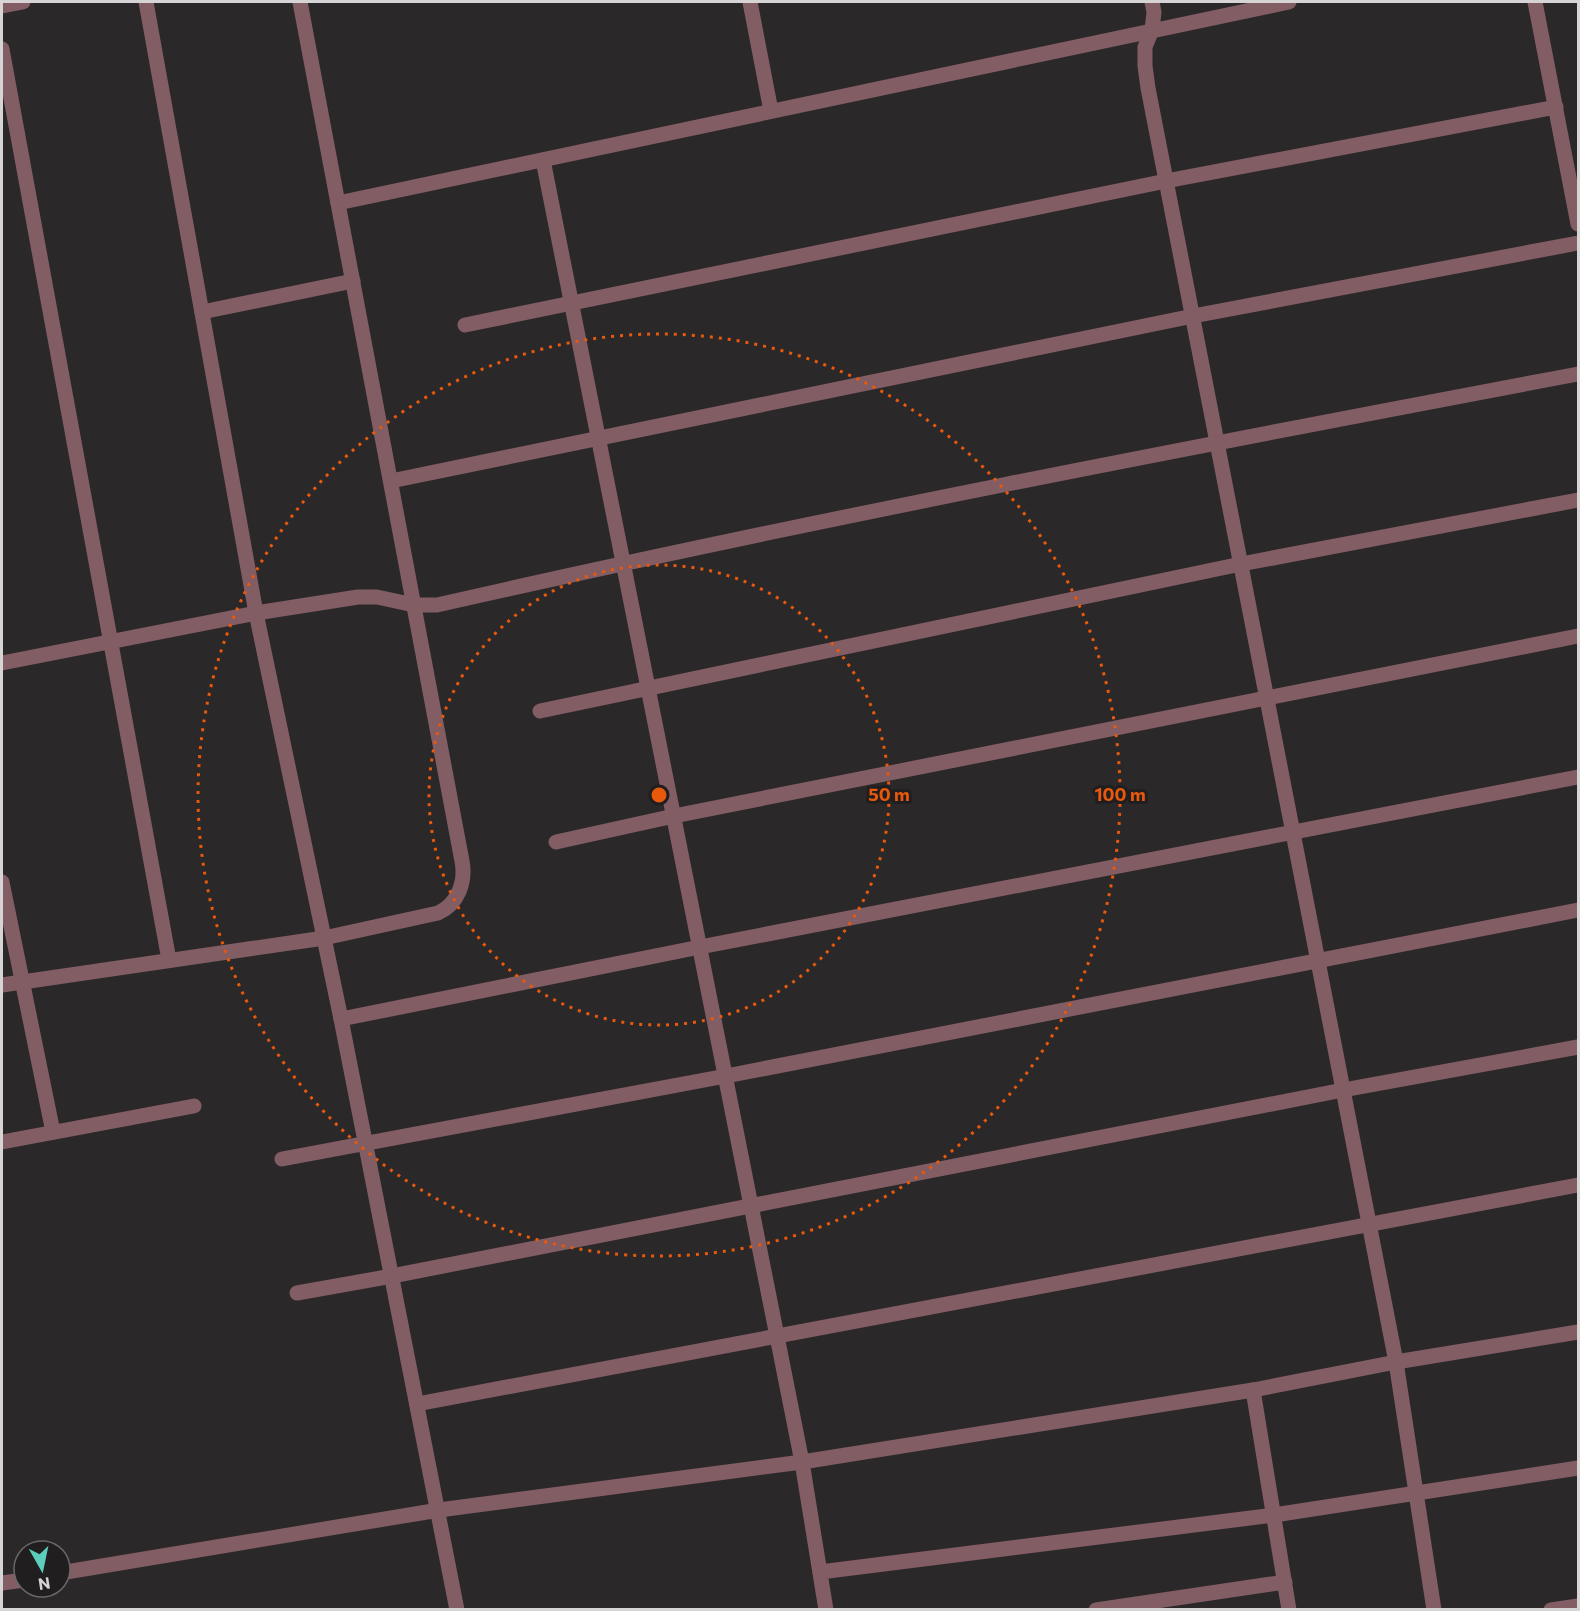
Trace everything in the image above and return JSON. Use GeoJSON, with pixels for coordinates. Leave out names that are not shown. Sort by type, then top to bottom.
{"type":"FeatureCollection","features":[{"type":"Feature","properties":{"kind":"street"},"geometry":{"type":"LineString","coordinates":[[2,6],[23,2]]}},
{"type":"Feature","properties":{"kind":"street"},"geometry":{"type":"LineString","coordinates":[[146,2],[256,613],[341,1019],[457,1610]]}},
{"type":"Feature","properties":{"kind":"street"},"geometry":{"type":"LineString","coordinates":[[2,985],[324,938],[438,913],[453,903],[462,883],[464,873],[462,861],[300,2]]}},
{"type":"Feature","properties":{"kind":"street"},"geometry":{"type":"LineString","coordinates":[[750,2],[771,111]]}},
{"type":"Feature","properties":{"kind":"street"},"geometry":{"type":"LineString","coordinates":[[1152,2],[1154,12],[1152,30],[1145,47],[1144,66],[1396,1362],[1434,1610]]}},
{"type":"Feature","properties":{"kind":"street"},"geometry":{"type":"LineString","coordinates":[[338,203],[1289,2]]}},
{"type":"Feature","properties":{"kind":"street"},"geometry":{"type":"LineString","coordinates":[[1535,2],[1578,224]]}},
{"type":"Feature","properties":{"kind":"street"},"geometry":{"type":"LineString","coordinates":[[2,49],[169,960]]}},
{"type":"Feature","properties":{"kind":"street"},"geometry":{"type":"LineString","coordinates":[[465,325],[1166,181],[1556,107]]}},
{"type":"Feature","properties":{"kind":"street"},"geometry":{"type":"LineString","coordinates":[[543,160],[802,1462],[826,1610]]}},
{"type":"Feature","properties":{"kind":"street"},"geometry":{"type":"LineString","coordinates":[[391,482],[1193,316],[1578,243]]}},
{"type":"Feature","properties":{"kind":"street"},"geometry":{"type":"LineString","coordinates":[[202,312],[353,281]]}},
{"type":"Feature","properties":{"kind":"street"},"geometry":{"type":"LineString","coordinates":[[2,663],[256,613],[358,597],[377,597],[414,605],[437,605],[623,562],[1217,443],[1578,374]]}},
{"type":"Feature","properties":{"kind":"street"},"geometry":{"type":"LineString","coordinates":[[540,711],[1241,564],[1578,500]]}},
{"type":"Feature","properties":{"kind":"street"},"geometry":{"type":"LineString","coordinates":[[556,842],[674,816],[1578,636]]}},
{"type":"Feature","properties":{"kind":"street"},"geometry":{"type":"LineString","coordinates":[[341,1019],[1578,777]]}},
{"type":"Feature","properties":{"kind":"street"},"geometry":{"type":"LineString","coordinates":[[2,882],[53,1132]]}},
{"type":"Feature","properties":{"kind":"street"},"geometry":{"type":"LineString","coordinates":[[282,1159],[726,1076],[1578,910]]}},
{"type":"Feature","properties":{"kind":"street"},"geometry":{"type":"LineString","coordinates":[[297,1293],[1343,1090],[1578,1047]]}},
{"type":"Feature","properties":{"kind":"street"},"geometry":{"type":"LineString","coordinates":[[2,1142],[194,1106]]}},
{"type":"Feature","properties":{"kind":"street"},"geometry":{"type":"LineString","coordinates":[[417,1404],[1578,1185]]}},
{"type":"Feature","properties":{"kind":"street"},"geometry":{"type":"LineString","coordinates":[[72,1572],[439,1510],[802,1462],[1253,1390],[1396,1362],[1578,1332]]}},
{"type":"Feature","properties":{"kind":"street"},"geometry":{"type":"LineString","coordinates":[[1253,1390],[1289,1610]]}},
{"type":"Feature","properties":{"kind":"street"},"geometry":{"type":"LineString","coordinates":[[820,1572],[1274,1515],[1578,1468]]}},
{"type":"Feature","properties":{"kind":"street"},"geometry":{"type":"LineString","coordinates":[[1096,1610],[1285,1582]]}},
{"type":"Feature","properties":{"kind":"street"},"geometry":{"type":"LineString","coordinates":[[1551,1610],[1578,1606]]}}]}
